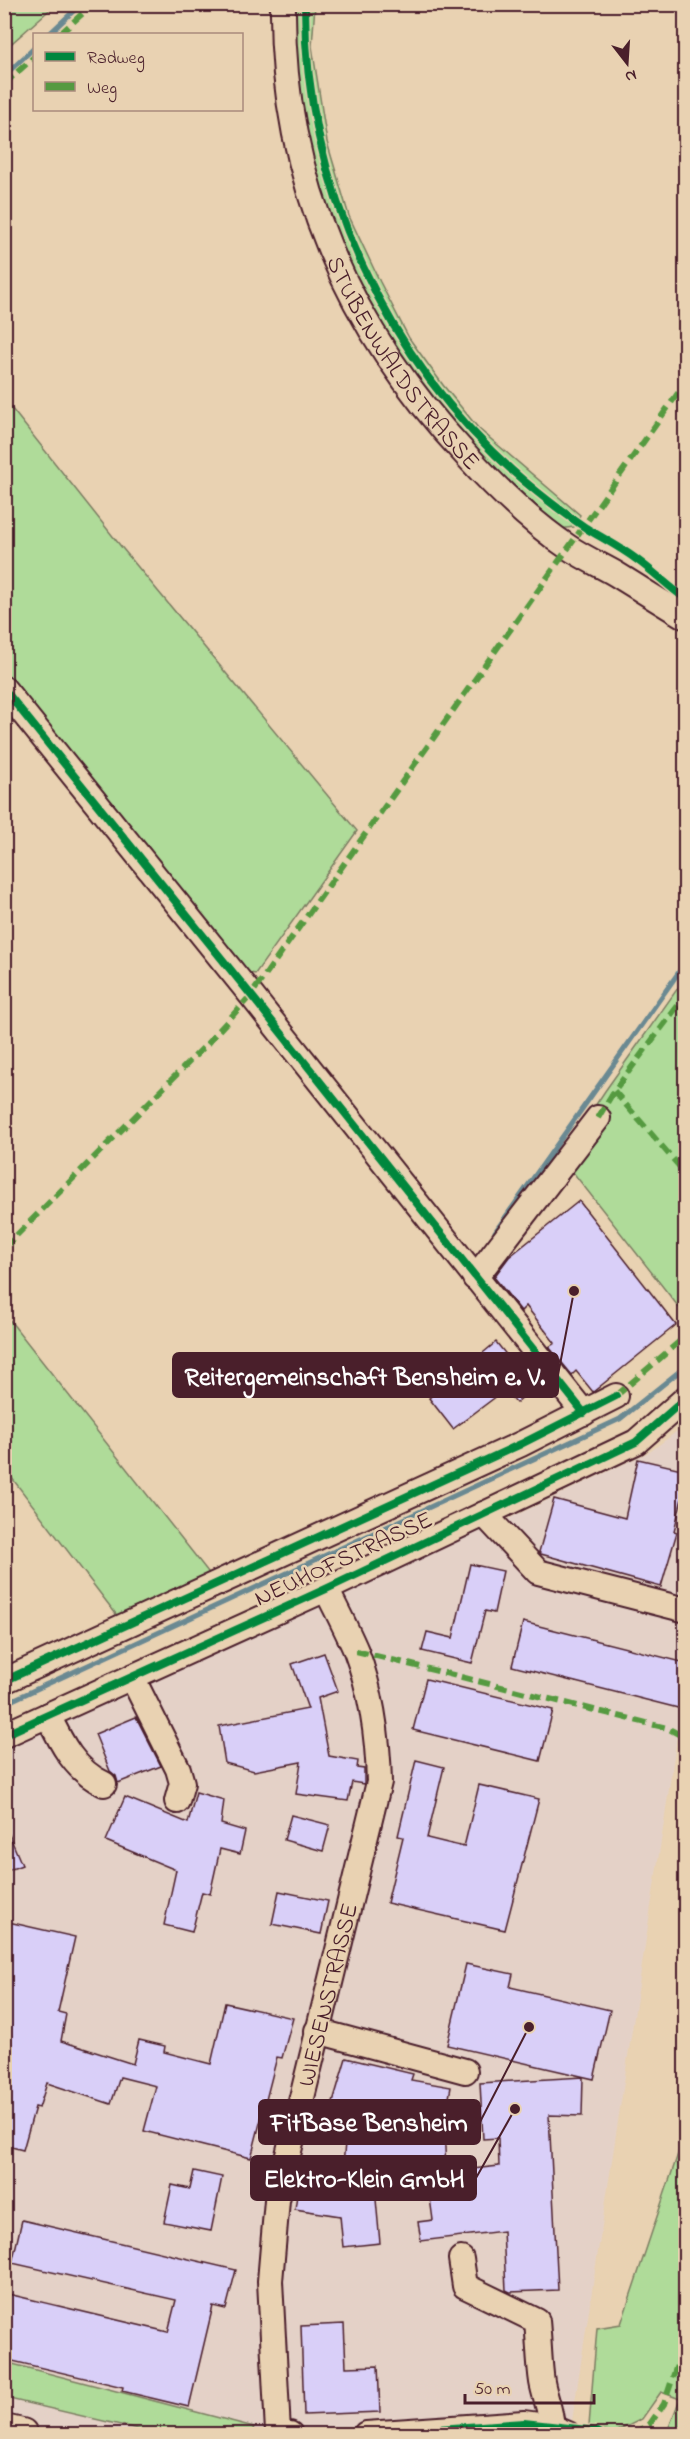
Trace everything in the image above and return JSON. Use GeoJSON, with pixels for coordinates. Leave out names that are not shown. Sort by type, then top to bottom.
{"type":"FeatureCollection","features":[{"type":"Feature","properties":{"kind":"main road"},"geometry":{"type":"LineString","coordinates":[[4,2430],[22,2434]]}},
{"type":"Feature","properties":{"kind":"street","name":"STUBENWALDSTRASSE"},"geometry":{"type":"LineString","coordinates":[[283,4],[283,43],[288,95],[303,167],[320,227],[352,300],[392,365],[431,418],[509,498],[568,547],[686,617]]}},
{"type":"Feature","properties":{"kind":"street"},"geometry":{"type":"LineString","coordinates":[[4,689],[251,994],[584,1413]]}},
{"type":"Feature","properties":{"kind":"street"},"geometry":{"type":"LineString","coordinates":[[475,1278],[598,1118]]}},
{"type":"Feature","properties":{"kind":"street","name":"NEUHOFSTRASSE"},"geometry":{"type":"LineString","coordinates":[[4,1681],[584,1413],[616,1396]]}},
{"type":"Feature","properties":{"kind":"street","name":"NEUHOFSTRASSE"},"geometry":{"type":"LineString","coordinates":[[4,1735],[326,1588],[636,1442],[686,1398]]}},
{"type":"Feature","properties":{"kind":"street"},"geometry":{"type":"LineString","coordinates":[[484,1514],[538,1572],[686,1610]]}},
{"type":"Feature","properties":{"kind":"street","name":"WIESENSTRASSE"},"geometry":{"type":"LineString","coordinates":[[290,2434],[278,2432],[270,2281],[277,2200],[379,1782],[378,1740],[368,1693],[356,1651],[326,1588]]}},
{"type":"Feature","properties":{"kind":"street"},"geometry":{"type":"LineString","coordinates":[[132,1677],[178,1769],[182,1783],[177,1801]]}},
{"type":"Feature","properties":{"kind":"street"},"geometry":{"type":"LineString","coordinates":[[48,1715],[72,1759],[94,1780],[104,1784]]}},
{"type":"Feature","properties":{"kind":"street"},"geometry":{"type":"LineString","coordinates":[[317,2031],[465,2071]]}},
{"type":"Feature","properties":{"kind":"street"},"geometry":{"type":"LineString","coordinates":[[461,2259],[465,2286],[537,2321],[545,2398],[559,2432]]}},
{"type":"Feature","properties":{"kind":"street"},"geometry":{"type":"LineString","coordinates":[[366,2434],[524,2423],[559,2432]]}},
{"type":"Feature","properties":{"kind":"shaded area"},"geometry":{"type":"Polygon","coordinates":[[[685,1425],[685,1726],[677,1737],[570,2434],[5,2434],[5,1742],[338,1583],[491,1527],[651,1451],[685,1425]]]}},
{"type":"Feature","properties":{"kind":"green space"},"geometry":{"type":"Polygon","coordinates":[[[5,4],[55,4],[55,5],[5,49],[5,4]]]}},
{"type":"Feature","properties":{"kind":"green space"},"geometry":{"type":"Polygon","coordinates":[[[291,5],[315,5],[312,46],[327,142],[349,216],[409,338],[479,429],[580,515],[574,527],[559,529],[464,446],[372,319],[324,208],[294,78],[291,5]]]}},
{"type":"Feature","properties":{"kind":"green space"},"geometry":{"type":"Polygon","coordinates":[[[4,399],[123,549],[357,831],[255,974],[246,972],[5,678],[4,399]]]}},
{"type":"Feature","properties":{"kind":"green space"},"geometry":{"type":"Polygon","coordinates":[[[685,978],[685,1315],[561,1157],[685,978]]]}},
{"type":"Feature","properties":{"kind":"green space"},"geometry":{"type":"Polygon","coordinates":[[[4,1313],[212,1577],[119,1618],[5,1469],[4,1313]]]}},
{"type":"Feature","properties":{"kind":"green space"},"geometry":{"type":"Polygon","coordinates":[[[685,2133],[685,2434],[662,2434],[667,2432],[680,2399],[661,2392],[642,2419],[614,2433],[589,2426],[597,2328],[621,2324],[685,2133]]]}},
{"type":"Feature","properties":{"kind":"green space"},"geometry":{"type":"Polygon","coordinates":[[[4,2362],[254,2427],[251,2434],[159,2434],[5,2398],[4,2362]]]}},
{"type":"Feature","properties":{"kind":"building"},"geometry":{"type":"Polygon","coordinates":[[[579,1201],[676,1325],[593,1392],[576,1371],[572,1375],[549,1347],[555,1343],[526,1306],[521,1311],[494,1277],[509,1257],[579,1201]]]}},
{"type":"Feature","properties":{"kind":"building"},"geometry":{"type":"Polygon","coordinates":[[[496,1342],[533,1388],[516,1403],[505,1390],[453,1429],[429,1398],[496,1342]]]}},
{"type":"Feature","properties":{"kind":"building"},"geometry":{"type":"Polygon","coordinates":[[[638,1459],[686,1470],[686,1482],[674,1531],[677,1532],[661,1587],[539,1552],[554,1499],[625,1518],[638,1459]]]}},
{"type":"Feature","properties":{"kind":"building"},"geometry":{"type":"Polygon","coordinates":[[[470,1564],[503,1571],[494,1613],[485,1611],[472,1663],[422,1651],[427,1632],[453,1638],[470,1564]]]}},
{"type":"Feature","properties":{"kind":"building"},"geometry":{"type":"Polygon","coordinates":[[[523,1622],[686,1663],[686,1710],[512,1666],[523,1622]]]}},
{"type":"Feature","properties":{"kind":"building"},"geometry":{"type":"Polygon","coordinates":[[[324,1653],[338,1691],[318,1698],[329,1756],[358,1761],[357,1768],[364,1769],[364,1784],[352,1782],[348,1801],[296,1794],[301,1762],[254,1771],[225,1763],[219,1726],[308,1709],[292,1664],[324,1653]]]}},
{"type":"Feature","properties":{"kind":"building"},"geometry":{"type":"Polygon","coordinates":[[[426,1679],[553,1710],[540,1761],[413,1730],[426,1679]]]}},
{"type":"Feature","properties":{"kind":"building"},"geometry":{"type":"Polygon","coordinates":[[[136,1717],[161,1766],[118,1783],[116,1776],[110,1771],[95,1734],[136,1717]]]}},
{"type":"Feature","properties":{"kind":"building"},"geometry":{"type":"Polygon","coordinates":[[[416,1760],[444,1767],[427,1838],[464,1847],[479,1785],[539,1799],[505,1930],[387,1903],[403,1837],[398,1836],[416,1760]]]}},
{"type":"Feature","properties":{"kind":"building"},"geometry":{"type":"Polygon","coordinates":[[[196,1792],[224,1800],[221,1824],[245,1831],[240,1854],[220,1849],[210,1894],[202,1892],[192,1932],[164,1925],[176,1870],[106,1841],[125,1797],[188,1823],[196,1792]]]}},
{"type":"Feature","properties":{"kind":"building"},"geometry":{"type":"Polygon","coordinates":[[[291,1815],[330,1825],[323,1851],[284,1840],[291,1815]]]}},
{"type":"Feature","properties":{"kind":"building"},"geometry":{"type":"Polygon","coordinates":[[[4,1823],[22,1865],[4,1872],[4,1823]]]}},
{"type":"Feature","properties":{"kind":"building"},"geometry":{"type":"Polygon","coordinates":[[[279,1891],[328,1901],[321,1934],[272,1924],[279,1891]]]}},
{"type":"Feature","properties":{"kind":"building"},"geometry":{"type":"Polygon","coordinates":[[[4,1921],[75,1937],[58,2012],[66,2014],[61,2041],[133,2064],[139,2040],[165,2046],[164,2052],[211,2064],[225,2003],[293,2018],[282,2058],[277,2057],[251,2158],[144,2131],[156,2086],[120,2077],[111,2104],[47,2083],[39,2108],[35,2107],[23,2150],[4,2145],[4,1921]]]}},
{"type":"Feature","properties":{"kind":"building"},"geometry":{"type":"Polygon","coordinates":[[[466,1964],[513,1974],[510,1987],[610,2010],[594,2079],[447,2045],[466,1964]]]}},
{"type":"Feature","properties":{"kind":"building"},"geometry":{"type":"Polygon","coordinates":[[[346,2058],[413,2074],[411,2080],[451,2087],[444,2124],[446,2172],[499,2166],[498,2138],[483,2139],[480,2083],[583,2077],[582,2116],[549,2115],[558,2290],[510,2292],[506,2290],[503,2231],[421,2241],[418,2222],[433,2220],[429,2191],[418,2193],[415,2163],[373,2167],[380,2243],[343,2247],[340,2216],[295,2209],[299,2181],[337,2186],[336,2177],[342,2176],[345,2143],[322,2139],[346,2058]]]}},
{"type":"Feature","properties":{"kind":"building"},"geometry":{"type":"Polygon","coordinates":[[[194,2171],[222,2177],[211,2231],[164,2222],[172,2185],[190,2189],[194,2171]]]}},
{"type":"Feature","properties":{"kind":"building"},"geometry":{"type":"Polygon","coordinates":[[[22,2220],[236,2270],[226,2309],[213,2306],[189,2407],[122,2391],[123,2387],[4,2359],[4,2293],[168,2332],[176,2300],[12,2263],[22,2220]]]}},
{"type":"Feature","properties":{"kind":"building"},"geometry":{"type":"Polygon","coordinates":[[[344,2324],[346,2367],[378,2366],[380,2412],[304,2415],[301,2326],[344,2324]]]}},
{"type":"Feature","properties":{"kind":"waterway"},"geometry":{"type":"LineString","coordinates":[[50,33],[81,4]]}},
{"type":"Feature","properties":{"kind":"waterway"},"geometry":{"type":"LineString","coordinates":[[4,76],[33,49]]}},
{"type":"Feature","properties":{"kind":"waterway"},"geometry":{"type":"LineString","coordinates":[[495,1232],[686,962]]}},
{"type":"Feature","properties":{"kind":"waterway"},"geometry":{"type":"LineString","coordinates":[[4,1704],[620,1419],[686,1366]]}},
{"type":"Feature","properties":{"kind":"marked path"},"geometry":{"type":"LineString","coordinates":[[61,33],[93,4]]}},
{"type":"Feature","properties":{"kind":"marked path"},"geometry":{"type":"LineString","coordinates":[[4,84],[33,58]]}},
{"type":"Feature","properties":{"kind":"marked path"},"geometry":{"type":"LineString","coordinates":[[4,1248],[204,1047],[251,995],[686,382]]}},
{"type":"Feature","properties":{"kind":"marked path"},"geometry":{"type":"LineString","coordinates":[[598,1118],[614,1091],[686,995]]}},
{"type":"Feature","properties":{"kind":"marked path"},"geometry":{"type":"LineString","coordinates":[[614,1091],[686,1174]]}},
{"type":"Feature","properties":{"kind":"marked path"},"geometry":{"type":"LineString","coordinates":[[616,1396],[686,1336]]}},
{"type":"Feature","properties":{"kind":"marked path"},"geometry":{"type":"LineString","coordinates":[[356,1651],[667,1728],[686,1738]]}},
{"type":"Feature","properties":{"kind":"marked path"},"geometry":{"type":"LineString","coordinates":[[633,2434],[650,2424],[664,2404],[686,2338]]}},
{"type":"Feature","properties":{"kind":"cycle path"},"geometry":{"type":"LineString","coordinates":[[305,4],[309,72],[320,138],[338,203],[363,266],[394,326],[432,382],[475,434],[524,481],[578,523],[624,550],[686,599]]}},
{"type":"Feature","properties":{"kind":"cycle path"},"geometry":{"type":"LineString","coordinates":[[4,689],[584,1413]]}},
{"type":"Feature","properties":{"kind":"cycle path"},"geometry":{"type":"LineString","coordinates":[[4,1681],[521,1444],[616,1396]]}},
{"type":"Feature","properties":{"kind":"cycle path"},"geometry":{"type":"LineString","coordinates":[[4,1735],[326,1589],[636,1442],[686,1398]]}},
{"type":"Feature","properties":{"kind":"cycle path"},"geometry":{"type":"LineString","coordinates":[[366,2434],[524,2423],[596,2431],[601,2434]]}},
{"type":"Feature","properties":{"kind":"place","name":"Reitergemeinschaft Bensheim e. V."},"geometry":{"type":"Point","coordinates":[574,1291]}},
{"type":"Feature","properties":{"kind":"place","name":"FitBase Bensheim"},"geometry":{"type":"Point","coordinates":[529,2027]}},
{"type":"Feature","properties":{"kind":"place","name":"Elektro-Klein GmbH"},"geometry":{"type":"Point","coordinates":[515,2109]}}]}
